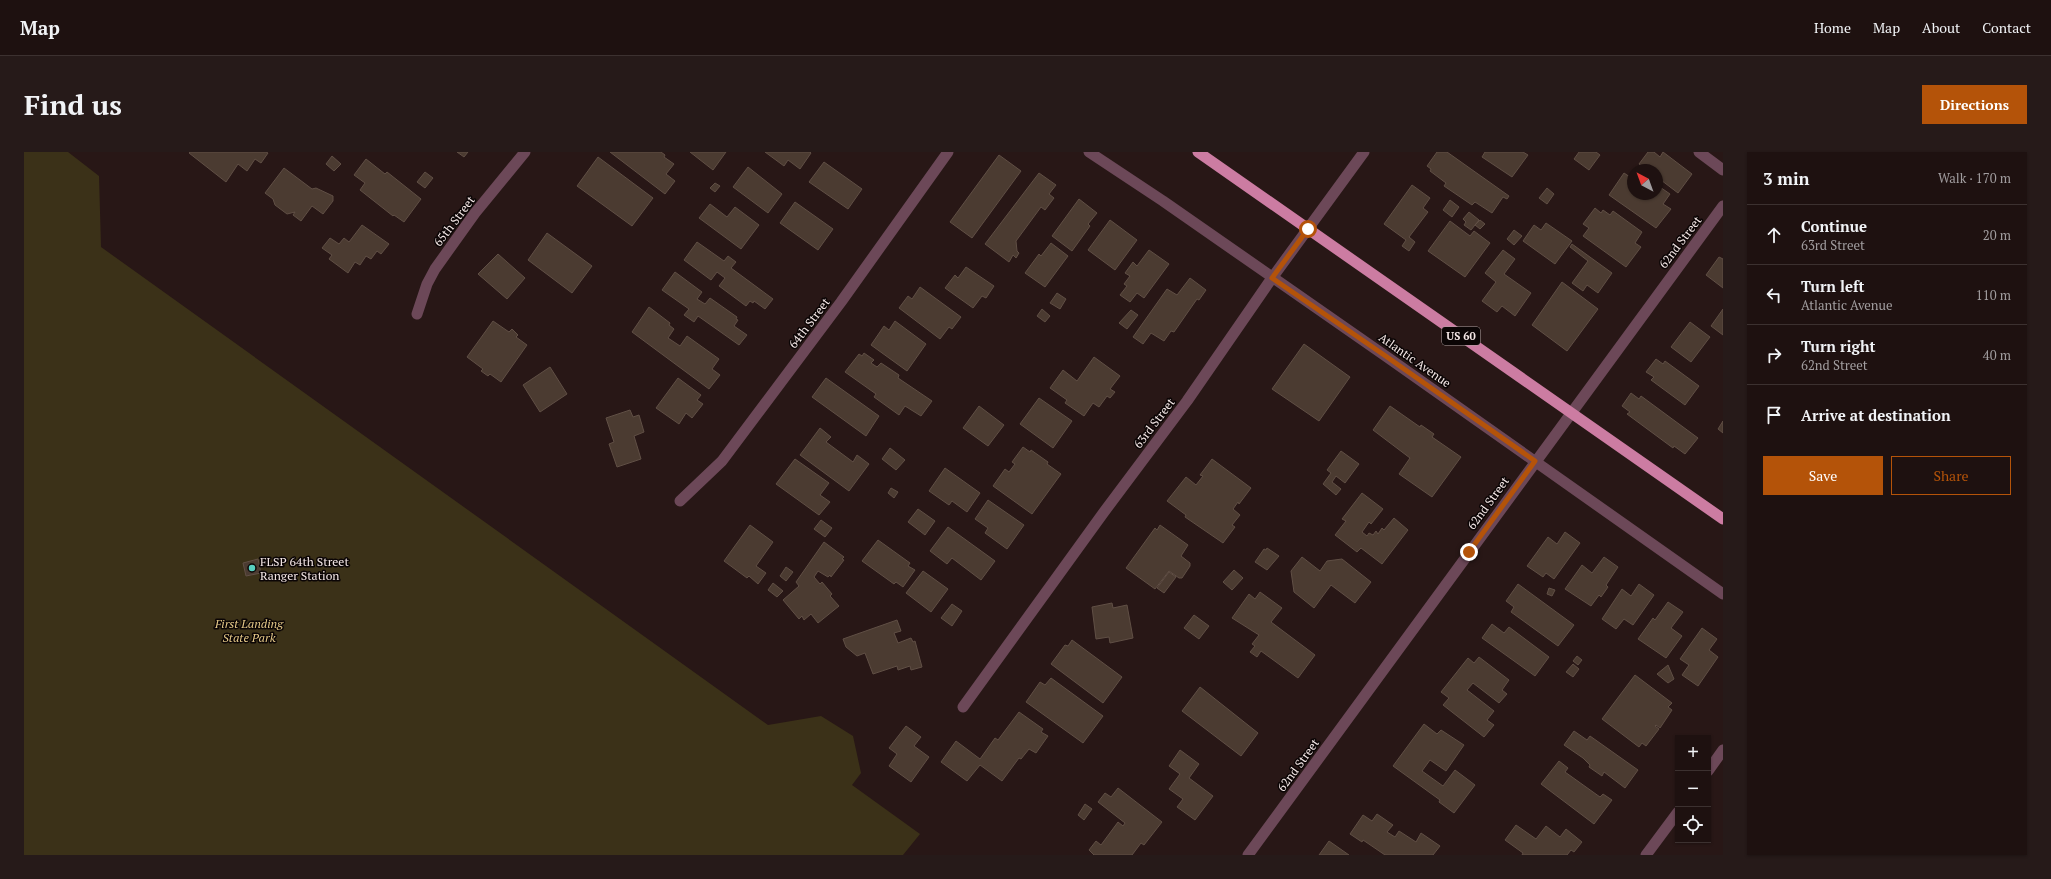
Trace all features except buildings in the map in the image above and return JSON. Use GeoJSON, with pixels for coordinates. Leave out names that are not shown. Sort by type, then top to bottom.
{"type":"FeatureCollection","features":[{"type":"Feature","properties":{"kind":"highway","name":"US 60"},"geometry":{"type":"LineString","coordinates":[[1198,152],[1723,519]]}},
{"type":"Feature","properties":{"kind":"street","name":"65th Street"},"geometry":{"type":"LineString","coordinates":[[417,314],[435,269],[475,213],[525,152]]}},
{"type":"Feature","properties":{"kind":"street","name":"64th Street"},"geometry":{"type":"LineString","coordinates":[[680,501],[722,461],[841,302],[948,152]]}},
{"type":"Feature","properties":{"kind":"street","name":"Atlantic Avenue"},"geometry":{"type":"LineString","coordinates":[[1089,152],[1163,201],[1387,357],[1723,594]]}},
{"type":"Feature","properties":{"kind":"street","name":"63rd Street"},"geometry":{"type":"LineString","coordinates":[[963,707],[1104,512],[1187,401],[1272,278],[1364,152]]}},
{"type":"Feature","properties":{"kind":"street"},"geometry":{"type":"LineString","coordinates":[[1699,152],[1723,170]]}},
{"type":"Feature","properties":{"kind":"street","name":"62nd Street"},"geometry":{"type":"LineString","coordinates":[[1248,855],[1570,413],[1723,206]]}},
{"type":"Feature","properties":{"kind":"street"},"geometry":{"type":"LineString","coordinates":[[1711,767],[1723,750]]}},
{"type":"Feature","properties":{"kind":"street"},"geometry":{"type":"LineString","coordinates":[[1646,855],[1675,816]]}},
{"type":"Feature","properties":{"kind":"green space","name":"First Landing State Park"},"geometry":{"type":"Polygon","coordinates":[[[24,152],[68,152],[99,176],[101,247],[768,725],[821,716],[853,736],[861,773],[852,785],[920,834],[903,855],[24,855],[24,152]]]}},
{"type":"Feature","properties":{"kind":"place","name":"FLSP 64th Street Ranger Station"},"geometry":{"type":"Point","coordinates":[252,568]}},
{"type":"Feature","properties":{"kind":"route"},"geometry":{"type":"LineString","coordinates":[[1308,229],[1272,278],[1535,461],[1469,552]]}}]}
